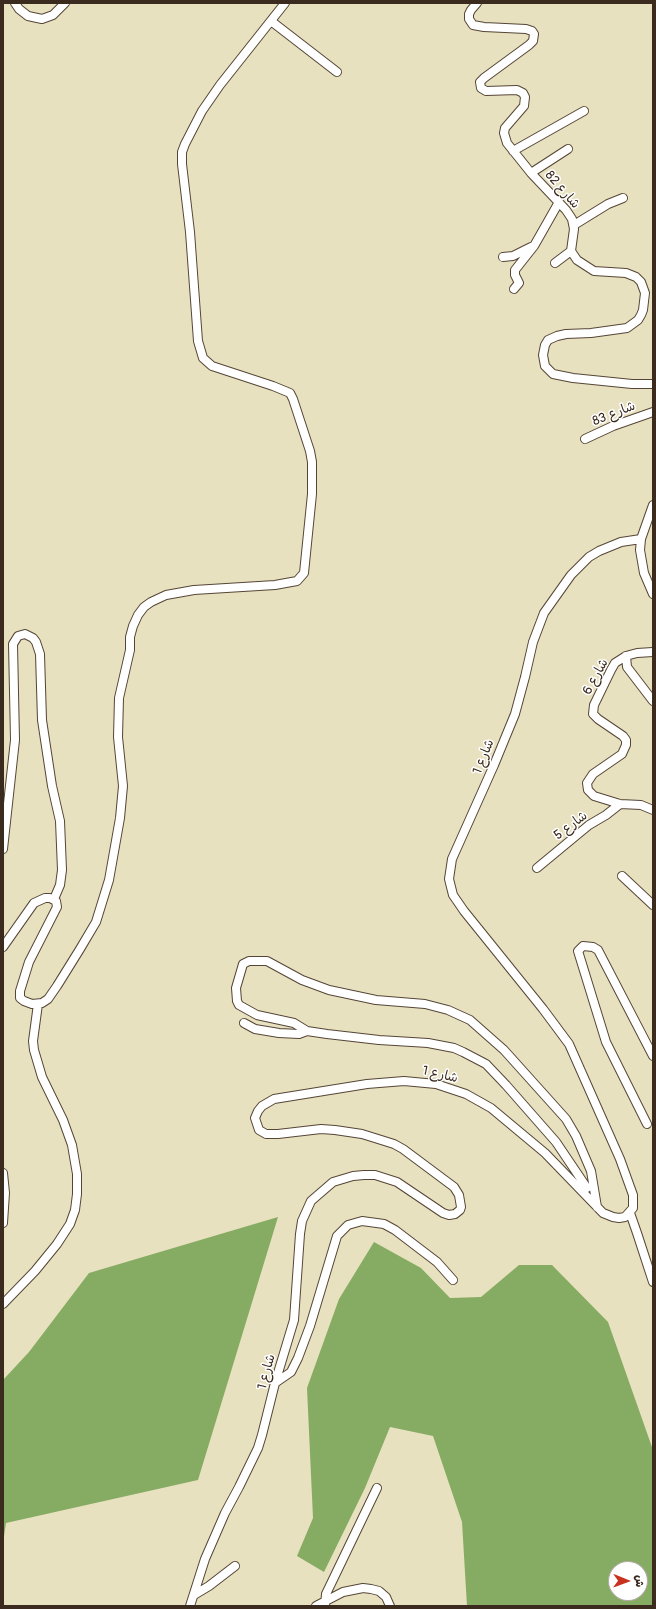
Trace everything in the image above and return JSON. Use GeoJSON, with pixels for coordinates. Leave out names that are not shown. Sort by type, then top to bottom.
{"type":"FeatureCollection","features":[{"type":"Feature","properties":{"kind":"street"},"geometry":{"type":"LineString","coordinates":[[15,3],[22,12],[28,16],[42,19],[53,15],[65,3]]}},
{"type":"Feature","properties":{"kind":"street"},"geometry":{"type":"LineString","coordinates":[[3,848],[15,740],[13,644],[18,636],[25,634],[33,638],[36,642],[40,654],[42,720],[52,786],[60,820],[62,870],[61,880],[54,899],[56,901],[56,907],[29,962],[20,991],[20,998],[28,1004],[38,1004],[48,999],[96,922],[109,880],[116,844],[122,797],[122,772],[118,737],[119,698],[130,650],[130,637],[138,615],[148,604],[166,595],[194,590],[275,585],[297,581],[304,573],[312,494],[310,451],[290,394],[273,386],[212,366],[203,358],[198,340],[190,232],[182,164],[182,152],[185,144],[202,111],[224,80],[285,3]]}},
{"type":"Feature","properties":{"kind":"street","name":"شارع 82"},"geometry":{"type":"LineString","coordinates":[[477,3],[469,14],[469,19],[473,25],[526,29],[532,31],[534,34],[533,40],[529,45],[480,82],[481,88],[486,91],[517,90],[524,93],[524,106],[505,128],[504,133],[507,143],[513,151],[570,215],[574,225],[571,251]]}},
{"type":"Feature","properties":{"kind":"street"},"geometry":{"type":"LineString","coordinates":[[271,21],[337,72]]}},
{"type":"Feature","properties":{"kind":"street"},"geometry":{"type":"LineString","coordinates":[[513,151],[584,112]]}},
{"type":"Feature","properties":{"kind":"street"},"geometry":{"type":"LineString","coordinates":[[531,173],[568,149]]}},
{"type":"Feature","properties":{"kind":"street"},"geometry":{"type":"LineString","coordinates":[[574,225],[608,204],[623,198]]}},
{"type":"Feature","properties":{"kind":"street"},"geometry":{"type":"LineString","coordinates":[[514,289],[519,282],[515,275],[515,270],[534,246],[559,202]]}},
{"type":"Feature","properties":{"kind":"street"},"geometry":{"type":"LineString","coordinates":[[503,257],[514,256],[534,246]]}},
{"type":"Feature","properties":{"kind":"street"},"geometry":{"type":"LineString","coordinates":[[555,263],[571,251],[577,260],[594,271],[626,273],[636,277],[641,282],[645,293],[643,310],[638,320],[627,328],[591,333],[566,334],[548,340],[545,345],[543,355],[545,366],[553,374],[569,377],[632,384],[653,384]]}},
{"type":"Feature","properties":{"kind":"street","name":"شارع 83"},"geometry":{"type":"LineString","coordinates":[[585,439],[613,426],[653,412]]}},
{"type":"Feature","properties":{"kind":"street"},"geometry":{"type":"LineString","coordinates":[[653,505],[640,539],[644,573],[653,594]]}},
{"type":"Feature","properties":{"kind":"street","name":"شارع 1"},"geometry":{"type":"LineString","coordinates":[[190,1606],[212,1542],[258,1448],[275,1383],[294,1320],[298,1255],[302,1221],[306,1210],[317,1194],[332,1182],[353,1176],[370,1175],[397,1182],[443,1213],[449,1215],[455,1214],[460,1210],[461,1202],[454,1187],[403,1149],[384,1140],[362,1134],[335,1130],[311,1130],[266,1134],[260,1130],[255,1118],[258,1111],[268,1102],[274,1099],[367,1084],[398,1081],[436,1084],[479,1100],[496,1111],[545,1153],[597,1203],[603,1213],[612,1217],[625,1217],[633,1208],[634,1195],[596,1103],[569,1044],[543,1009],[464,911],[453,895],[450,879],[452,859],[515,714],[533,642],[544,614],[571,575],[589,558],[611,545],[640,539]]}},
{"type":"Feature","properties":{"kind":"street","name":"شارع 6"},"geometry":{"type":"LineString","coordinates":[[620,804],[591,794],[588,790],[587,783],[593,774],[622,754],[626,745],[626,740],[623,736],[598,719],[593,711],[594,705],[615,663],[626,656],[638,653],[653,652]]}},
{"type":"Feature","properties":{"kind":"street"},"geometry":{"type":"LineString","coordinates":[[626,656],[627,667],[653,701]]}},
{"type":"Feature","properties":{"kind":"street"},"geometry":{"type":"LineString","coordinates":[[620,804],[641,805],[653,810]]}},
{"type":"Feature","properties":{"kind":"street","name":"شارع 5"},"geometry":{"type":"LineString","coordinates":[[537,868],[589,825],[606,815],[620,804]]}},
{"type":"Feature","properties":{"kind":"street"},"geometry":{"type":"LineString","coordinates":[[622,876],[653,905]]}},
{"type":"Feature","properties":{"kind":"street"},"geometry":{"type":"LineString","coordinates":[[3,947],[34,903],[45,898],[54,899]]}},
{"type":"Feature","properties":{"kind":"street"},"geometry":{"type":"LineString","coordinates":[[647,1124],[606,1042],[578,951],[584,946],[593,946],[598,950],[653,1056]]}},
{"type":"Feature","properties":{"kind":"street"},"geometry":{"type":"LineString","coordinates":[[249,961],[267,962],[307,982],[329,990],[376,1000],[425,1004],[448,1010],[470,1020],[504,1050],[566,1119],[585,1155],[594,1182],[597,1203],[556,1142],[496,1073],[474,1057],[454,1048],[435,1044],[379,1040],[307,1031],[294,1023],[257,1015],[239,1005],[236,1001],[236,988],[243,964],[249,961]]}},
{"type":"Feature","properties":{"kind":"street"},"geometry":{"type":"LineString","coordinates":[[3,1304],[35,1271],[57,1244],[70,1224],[75,1210],[77,1194],[77,1174],[72,1145],[61,1114],[42,1077],[34,1050],[38,1004]]}},
{"type":"Feature","properties":{"kind":"street"},"geometry":{"type":"LineString","coordinates":[[244,1023],[255,1029],[279,1033],[299,1034],[307,1031]]}},
{"type":"Feature","properties":{"kind":"street"},"geometry":{"type":"LineString","coordinates":[[3,1173],[5,1193],[3,1223]]}},
{"type":"Feature","properties":{"kind":"street"},"geometry":{"type":"LineString","coordinates":[[630,1213],[653,1282]]}},
{"type":"Feature","properties":{"kind":"street"},"geometry":{"type":"LineString","coordinates":[[275,1383],[291,1372],[298,1358],[310,1326],[338,1236],[348,1225],[362,1221],[384,1224],[396,1230],[437,1262],[453,1280]]}},
{"type":"Feature","properties":{"kind":"street"},"geometry":{"type":"LineString","coordinates":[[325,1604],[329,1589],[377,1488]]}},
{"type":"Feature","properties":{"kind":"street"},"geometry":{"type":"LineString","coordinates":[[194,1595],[209,1586],[235,1566]]}},
{"type":"Feature","properties":{"kind":"street"},"geometry":{"type":"LineString","coordinates":[[316,1606],[325,1604],[352,1590],[370,1589],[379,1591],[386,1597],[390,1606]]}},
{"type":"Feature","properties":{"kind":"green space"},"geometry":{"type":"Polygon","coordinates":[[[278,1217],[198,1480],[6,1523],[3,1543],[3,1380],[29,1352],[89,1273],[278,1217]]]}},
{"type":"Feature","properties":{"kind":"green space"},"geometry":{"type":"Polygon","coordinates":[[[374,1242],[421,1268],[450,1298],[481,1297],[519,1265],[552,1265],[608,1322],[653,1450],[653,1606],[467,1606],[462,1522],[433,1436],[390,1427],[365,1488],[324,1572],[297,1556],[313,1518],[307,1388],[339,1299],[374,1242]]]}}]}
